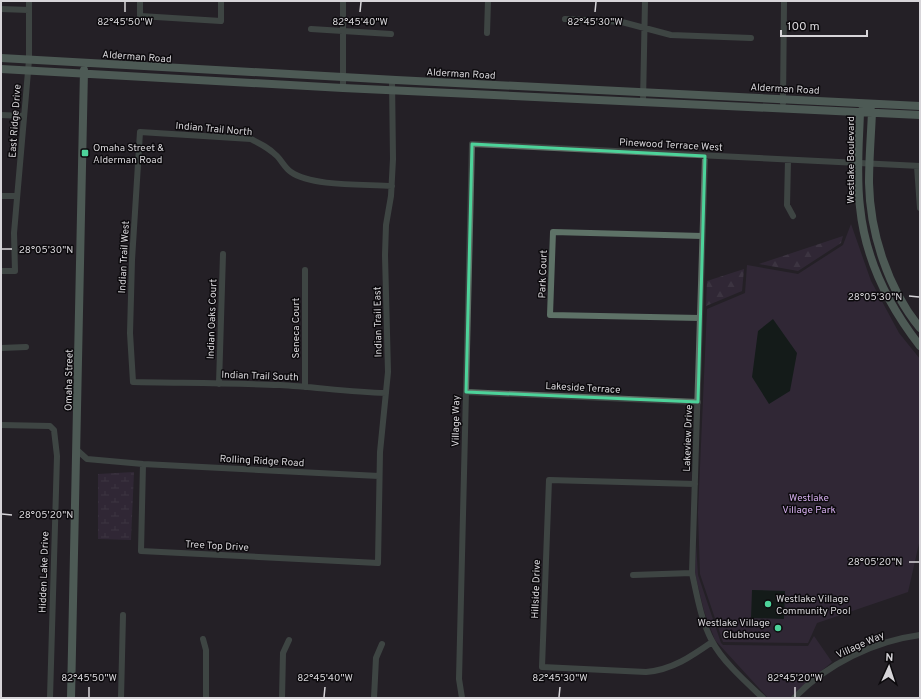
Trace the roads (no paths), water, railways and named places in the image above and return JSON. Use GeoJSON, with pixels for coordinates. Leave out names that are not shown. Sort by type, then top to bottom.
{"type":"FeatureCollection","features":[{"type":"Feature","properties":{"kind":"main road","name":"Alderman Road"},"geometry":{"type":"LineString","coordinates":[[1,58],[343,78],[783,98],[920,106]]}},
{"type":"Feature","properties":{"kind":"main road","name":"Omaha Street"},"geometry":{"type":"LineString","coordinates":[[71,698],[84,63]]}},
{"type":"Feature","properties":{"kind":"main road","name":"Alderman Road"},"geometry":{"type":"LineString","coordinates":[[1,69],[343,88],[920,115]]}},
{"type":"Feature","properties":{"kind":"main road","name":"Westlake Boulevard"},"geometry":{"type":"LineString","coordinates":[[920,328],[902,300],[880,248],[871,208],[869,182],[872,112],[868,103],[860,112],[858,163],[860,207],[870,253],[890,303],[920,346]]}},
{"type":"Feature","properties":{"kind":"street","name":"East Ridge Drive"},"geometry":{"type":"LineString","coordinates":[[1,271],[15,271],[14,233],[29,60],[29,1]]}},
{"type":"Feature","properties":{"kind":"street"},"geometry":{"type":"LineString","coordinates":[[140,1],[140,16],[221,21],[221,1]]}},
{"type":"Feature","properties":{"kind":"street"},"geometry":{"type":"LineString","coordinates":[[343,1],[343,88]]}},
{"type":"Feature","properties":{"kind":"street"},"geometry":{"type":"LineString","coordinates":[[487,33],[488,1]]}},
{"type":"Feature","properties":{"kind":"street"},"geometry":{"type":"LineString","coordinates":[[643,102],[645,1]]}},
{"type":"Feature","properties":{"kind":"street"},"geometry":{"type":"LineString","coordinates":[[783,108],[784,1]]}},
{"type":"Feature","properties":{"kind":"street"},"geometry":{"type":"LineString","coordinates":[[1,9],[29,10]]}},
{"type":"Feature","properties":{"kind":"street"},"geometry":{"type":"LineString","coordinates":[[565,19],[622,22],[671,35],[751,38]]}},
{"type":"Feature","properties":{"kind":"street"},"geometry":{"type":"LineString","coordinates":[[311,29],[391,34]]}},
{"type":"Feature","properties":{"kind":"street","name":"Indian Trail East"},"geometry":{"type":"LineString","coordinates":[[378,563],[379,476],[382,427],[388,372],[385,255],[386,225],[392,186],[392,80]]}},
{"type":"Feature","properties":{"kind":"street"},"geometry":{"type":"LineString","coordinates":[[1,115],[24,116]]}},
{"type":"Feature","properties":{"kind":"street","name":"Indian Trail North"},"geometry":{"type":"LineString","coordinates":[[140,132],[251,139],[265,146],[278,156],[291,172],[301,178],[315,182],[392,186]]}},
{"type":"Feature","properties":{"kind":"street","name":"Indian Trail West"},"geometry":{"type":"LineString","coordinates":[[133,382],[130,333],[132,260],[140,132]]}},
{"type":"Feature","properties":{"kind":"street","name":"Pinewood Terrace West"},"geometry":{"type":"LineString","coordinates":[[472,144],[918,166]]}},
{"type":"Feature","properties":{"kind":"street","name":"Village Way"},"geometry":{"type":"LineString","coordinates":[[462,698],[459,679],[472,144]]}},
{"type":"Feature","properties":{"kind":"street","name":"Lakeview Drive"},"geometry":{"type":"LineString","coordinates":[[705,156],[692,573],[701,612],[712,642],[738,675],[763,698]]}},
{"type":"Feature","properties":{"kind":"street"},"geometry":{"type":"LineString","coordinates":[[788,160],[788,205],[792,216]]}},
{"type":"Feature","properties":{"kind":"street"},"geometry":{"type":"LineString","coordinates":[[918,166],[920,208]]}},
{"type":"Feature","properties":{"kind":"street"},"geometry":{"type":"LineString","coordinates":[[1,196],[17,196]]}},
{"type":"Feature","properties":{"kind":"street","name":"Park Court"},"geometry":{"type":"LineString","coordinates":[[700,318],[550,315],[554,232],[702,236]]}},
{"type":"Feature","properties":{"kind":"street","name":"Indian Oaks Court"},"geometry":{"type":"LineString","coordinates":[[219,384],[223,254]]}},
{"type":"Feature","properties":{"kind":"street","name":"Seneca Court"},"geometry":{"type":"LineString","coordinates":[[305,270],[305,387]]}},
{"type":"Feature","properties":{"kind":"street"},"geometry":{"type":"LineString","coordinates":[[1,348],[26,347]]}},
{"type":"Feature","properties":{"kind":"street","name":"Indian Trail South"},"geometry":{"type":"LineString","coordinates":[[133,382],[305,387],[353,393],[386,393]]}},
{"type":"Feature","properties":{"kind":"street","name":"Lakeside Terrace"},"geometry":{"type":"LineString","coordinates":[[466,392],[698,402]]}},
{"type":"Feature","properties":{"kind":"street","name":"Hidden Lake Drive"},"geometry":{"type":"LineString","coordinates":[[1,425],[50,426],[54,430],[57,456],[50,698]]}},
{"type":"Feature","properties":{"kind":"street","name":"Rolling Ridge Road"},"geometry":{"type":"LineString","coordinates":[[77,450],[87,459],[143,464],[379,476]]}},
{"type":"Feature","properties":{"kind":"street","name":"Tree Top Drive"},"geometry":{"type":"LineString","coordinates":[[143,464],[141,551],[378,563]]}},
{"type":"Feature","properties":{"kind":"street","name":"Hillside Drive"},"geometry":{"type":"LineString","coordinates":[[695,484],[549,480],[542,667],[646,672],[659,671],[685,660],[712,642]]}},
{"type":"Feature","properties":{"kind":"street"},"geometry":{"type":"LineString","coordinates":[[633,575],[692,573]]}},
{"type":"Feature","properties":{"kind":"street"},"geometry":{"type":"LineString","coordinates":[[121,698],[123,615]]}},
{"type":"Feature","properties":{"kind":"street","name":"Village Way"},"geometry":{"type":"LineString","coordinates":[[794,698],[818,678],[848,658],[892,641],[920,635]]}},
{"type":"Feature","properties":{"kind":"street"},"geometry":{"type":"LineString","coordinates":[[203,639],[206,650],[206,698]]}},
{"type":"Feature","properties":{"kind":"street"},"geometry":{"type":"LineString","coordinates":[[282,698],[283,653],[289,640]]}},
{"type":"Feature","properties":{"kind":"street"},"geometry":{"type":"LineString","coordinates":[[374,698],[376,658],[382,644]]}},
{"type":"Feature","properties":{"kind":"place","name":"Omaha Street & Alderman Road"},"geometry":{"type":"Point","coordinates":[85,153]}},
{"type":"Feature","properties":{"kind":"place","name":"Westlake Village Community Pool"},"geometry":{"type":"Point","coordinates":[768,604]}},
{"type":"Feature","properties":{"kind":"place","name":"Westlake Village Clubhouse"},"geometry":{"type":"Point","coordinates":[778,628]}},
{"type":"Feature","properties":{"kind":"park label","name":"Westlake Village Park"},"geometry":{"type":"Point","coordinates":[809,502]}}]}
